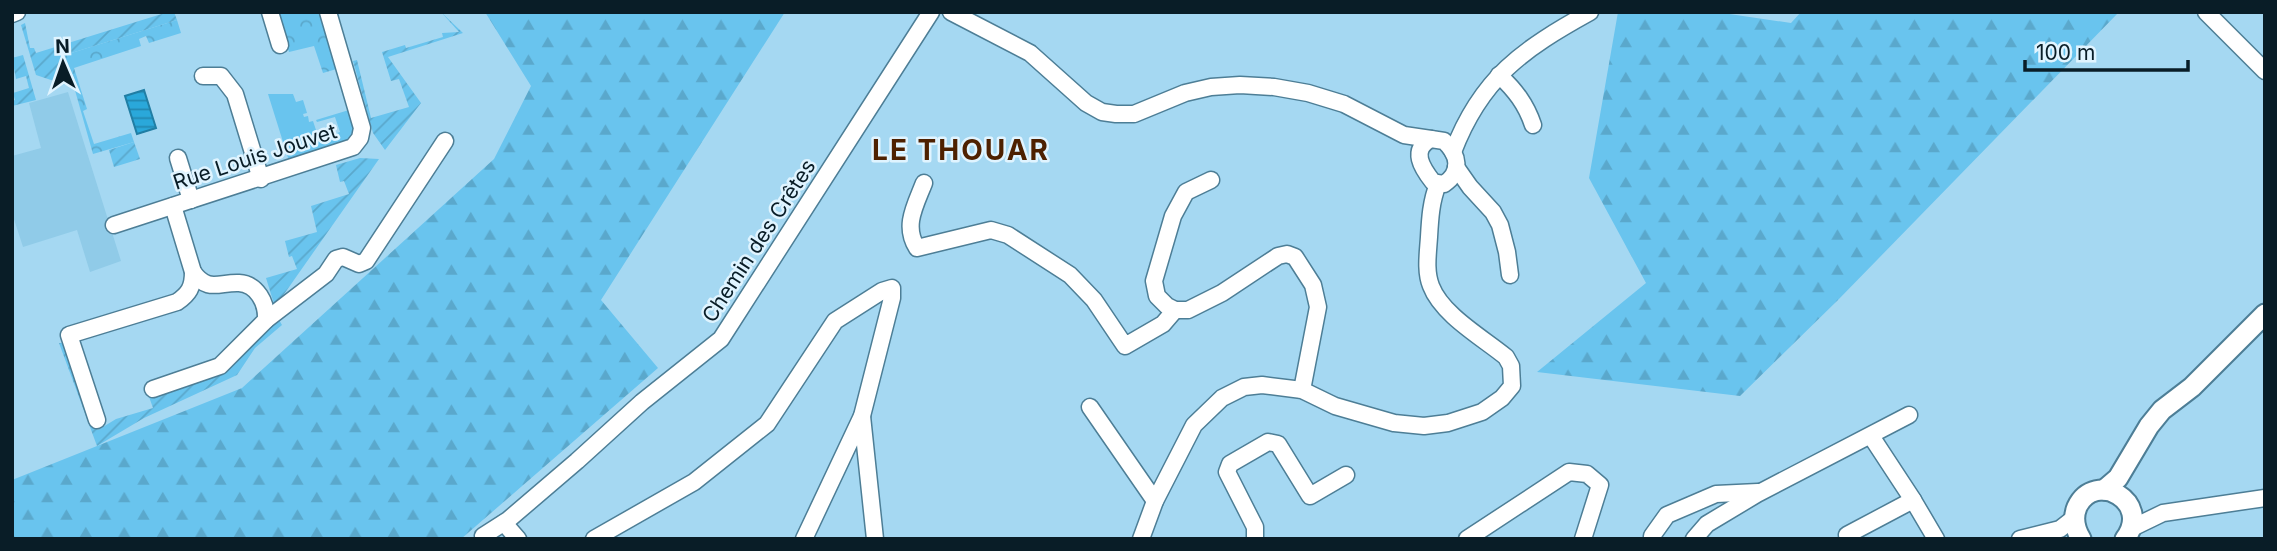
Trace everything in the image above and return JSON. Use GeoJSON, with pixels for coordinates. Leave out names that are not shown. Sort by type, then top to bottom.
{"type":"FeatureCollection","features":[{"type":"Feature","properties":{"kind":"main road"},"geometry":{"type":"LineString","coordinates":[[2104,490],[2123,470],[2138,442],[2162,410],[2192,387],[2263,316]]}},
{"type":"Feature","properties":{"kind":"main road"},"geometry":{"type":"LineString","coordinates":[[2129,519],[2128,485],[2132,473],[2157,433],[2192,387]]}},
{"type":"Feature","properties":{"kind":"main road"},"geometry":{"type":"LineString","coordinates":[[2081,538],[2074,518],[2078,504],[2090,494],[2104,490],[2117,493],[2129,519]]}},
{"type":"Feature","properties":{"kind":"street"},"geometry":{"type":"LineString","coordinates":[[270,12],[280,45]]}},
{"type":"Feature","properties":{"kind":"street","name":"Rue Louis Jouvet"},"geometry":{"type":"LineString","coordinates":[[114,225],[353,147],[360,138],[362,128],[328,12]]}},
{"type":"Feature","properties":{"kind":"street","name":"Chemin des Crêtes"},"geometry":{"type":"LineString","coordinates":[[487,536],[577,461],[642,402],[721,339],[931,12]]}},
{"type":"Feature","properties":{"kind":"street"},"geometry":{"type":"LineString","coordinates":[[1140,539],[1155,500],[1194,425],[1222,398],[1244,387],[1302,390],[1335,405],[1394,423],[1424,426],[1448,423],[1482,412],[1502,398],[1512,386],[1511,366],[1506,357],[1447,311],[1430,284],[1427,262],[1431,214],[1444,171],[1466,118],[1491,83],[1527,49],[1590,12]]}},
{"type":"Feature","properties":{"kind":"street"},"geometry":{"type":"LineString","coordinates":[[955,13],[1030,53],[1086,103],[1102,112],[1134,114],[1185,93],[1211,87],[1275,86],[1344,104],[1404,135],[1435,139],[1449,145],[1444,171]]}},
{"type":"Feature","properties":{"kind":"street"},"geometry":{"type":"LineString","coordinates":[[2211,14],[2265,71]]}},
{"type":"Feature","properties":{"kind":"street"},"geometry":{"type":"LineString","coordinates":[[1499,75],[1521,99],[1533,125]]}},
{"type":"Feature","properties":{"kind":"street"},"geometry":{"type":"LineString","coordinates":[[204,76],[221,76],[235,94],[261,178]]}},
{"type":"Feature","properties":{"kind":"street"},"geometry":{"type":"LineString","coordinates":[[1418,154],[1420,147],[1466,118]]}},
{"type":"Feature","properties":{"kind":"street"},"geometry":{"type":"LineString","coordinates":[[1404,135],[1418,154],[1470,187],[1493,212],[1500,225],[1510,275]]}},
{"type":"Feature","properties":{"kind":"street"},"geometry":{"type":"LineString","coordinates":[[153,389],[220,366],[266,320],[326,274],[336,259],[343,257],[359,264],[366,261],[445,141]]}},
{"type":"Feature","properties":{"kind":"street"},"geometry":{"type":"LineString","coordinates":[[178,158],[191,200]]}},
{"type":"Feature","properties":{"kind":"street"},"geometry":{"type":"LineString","coordinates":[[1211,180],[1186,192],[1173,216],[1154,281],[1157,296],[1175,310],[1188,310],[1222,293],[1278,256],[1287,254],[1295,257],[1313,285],[1318,307],[1302,390]]}},
{"type":"Feature","properties":{"kind":"street"},"geometry":{"type":"LineString","coordinates":[[924,183],[910,228],[910,237],[917,248],[991,230],[1008,235],[1070,275],[1094,300],[1125,346],[1163,324],[1175,310]]}},
{"type":"Feature","properties":{"kind":"street"},"geometry":{"type":"LineString","coordinates":[[97,420],[69,335],[177,302],[186,296],[193,283],[193,272],[173,206]]}},
{"type":"Feature","properties":{"kind":"street"},"geometry":{"type":"LineString","coordinates":[[193,272],[200,281],[207,284],[216,286],[235,283],[251,287],[263,300],[266,320]]}},
{"type":"Feature","properties":{"kind":"street"},"geometry":{"type":"LineString","coordinates":[[594,539],[694,482],[767,424],[835,321],[882,291],[892,288],[892,298],[862,416],[804,539]]}},
{"type":"Feature","properties":{"kind":"street"},"geometry":{"type":"LineString","coordinates":[[1090,407],[1155,500]]}},
{"type":"Feature","properties":{"kind":"street"},"geometry":{"type":"LineString","coordinates":[[1694,539],[1707,524],[1760,492],[1909,415]]}},
{"type":"Feature","properties":{"kind":"street"},"geometry":{"type":"LineString","coordinates":[[862,416],[874,539]]}},
{"type":"Feature","properties":{"kind":"street"},"geometry":{"type":"LineString","coordinates":[[1871,436],[1936,539]]}},
{"type":"Feature","properties":{"kind":"street"},"geometry":{"type":"LineString","coordinates":[[1255,539],[1255,527],[1227,472],[1230,464],[1268,442],[1278,444],[1310,496],[1346,475]]}},
{"type":"Feature","properties":{"kind":"street"},"geometry":{"type":"LineString","coordinates":[[1467,539],[1569,472],[1587,474],[1600,485],[1583,539]]}},
{"type":"Feature","properties":{"kind":"street"},"geometry":{"type":"LineString","coordinates":[[1652,539],[1667,515],[1716,494],[1760,492]]}},
{"type":"Feature","properties":{"kind":"street"},"geometry":{"type":"LineString","coordinates":[[2129,519],[2265,498]]}},
{"type":"Feature","properties":{"kind":"street"},"geometry":{"type":"LineString","coordinates":[[1849,539],[1847,535],[1913,500]]}},
{"type":"Feature","properties":{"kind":"street"},"geometry":{"type":"LineString","coordinates":[[2020,539],[2060,529],[2074,518]]}},
{"type":"Feature","properties":{"kind":"street"},"geometry":{"type":"LineString","coordinates":[[504,523],[519,539]]}},
{"type":"Feature","properties":{"kind":"street"},"geometry":{"type":"LineString","coordinates":[[2048,533],[2081,538]]}},
{"type":"Feature","properties":{"kind":"shaded area"},"geometry":{"type":"Polygon","coordinates":[[[144,90],[156,128],[137,134],[125,96],[144,90]]]}},
{"type":"Feature","properties":{"kind":"shaded area"},"geometry":{"type":"Polygon","coordinates":[[[68,92],[121,261],[90,272],[77,230],[23,247],[12,213],[12,156],[41,148],[29,103],[68,92]]]}},
{"type":"Feature","properties":{"kind":"green space"},"geometry":{"type":"Polygon","coordinates":[[[174,12],[177,20],[65,55],[75,88],[36,75],[21,25],[25,23],[30,48],[34,48],[36,53],[174,12]]]}},
{"type":"Feature","properties":{"kind":"green space"},"geometry":{"type":"Polygon","coordinates":[[[277,12],[317,12],[324,22],[340,68],[323,73],[314,46],[289,52],[277,12]]]}},
{"type":"Feature","properties":{"kind":"green space"},"geometry":{"type":"Polygon","coordinates":[[[441,12],[463,33],[388,57],[421,103],[385,150],[373,133],[353,61],[357,60],[371,118],[409,107],[399,79],[391,81],[382,52],[443,37],[442,33],[459,32],[441,12]]]}},
{"type":"Feature","properties":{"kind":"green space"},"geometry":{"type":"Polygon","coordinates":[[[485,12],[785,12],[601,300],[658,368],[461,539],[12,539],[12,480],[242,388],[494,159],[531,86],[485,12]]]}},
{"type":"Feature","properties":{"kind":"green space"},"geometry":{"type":"Polygon","coordinates":[[[1618,12],[1716,12],[1791,23],[1801,12],[2119,12],[1838,300],[1740,396],[1537,372],[1646,283],[1589,178],[1618,12]]]}},
{"type":"Feature","properties":{"kind":"green space"},"geometry":{"type":"Polygon","coordinates":[[[177,20],[181,33],[149,43],[146,36],[139,39],[141,46],[74,68],[87,109],[83,111],[94,144],[131,133],[134,142],[93,154],[65,55],[177,20]]]}},
{"type":"Feature","properties":{"kind":"green space"},"geometry":{"type":"Polygon","coordinates":[[[23,55],[36,100],[12,106],[12,101],[15,100],[13,93],[29,88],[26,76],[16,79],[12,58],[23,55]]]}},
{"type":"Feature","properties":{"kind":"green space"},"geometry":{"type":"Polygon","coordinates":[[[268,94],[293,94],[296,102],[303,100],[307,113],[303,114],[304,117],[308,116],[309,122],[313,121],[319,139],[340,132],[335,117],[317,122],[316,120],[349,110],[353,123],[352,133],[337,147],[289,161],[268,94]]]}},
{"type":"Feature","properties":{"kind":"green space"},"geometry":{"type":"Polygon","coordinates":[[[134,142],[140,159],[114,167],[109,150],[134,142]]]}},
{"type":"Feature","properties":{"kind":"green space"},"geometry":{"type":"Polygon","coordinates":[[[360,158],[379,159],[275,307],[266,278],[297,269],[292,256],[289,257],[285,241],[317,232],[311,206],[349,194],[344,181],[340,182],[336,165],[360,158]]]}},
{"type":"Feature","properties":{"kind":"green space"},"geometry":{"type":"Polygon","coordinates":[[[278,318],[282,325],[255,348],[237,375],[144,418],[97,446],[59,343],[66,348],[93,423],[98,430],[116,419],[153,408],[148,394],[208,376],[270,325],[276,324],[278,318]]]}},
{"type":"Feature","properties":{"kind":"district","name":"LE THOUAR"},"geometry":{"type":"Point","coordinates":[961,150]}}]}
